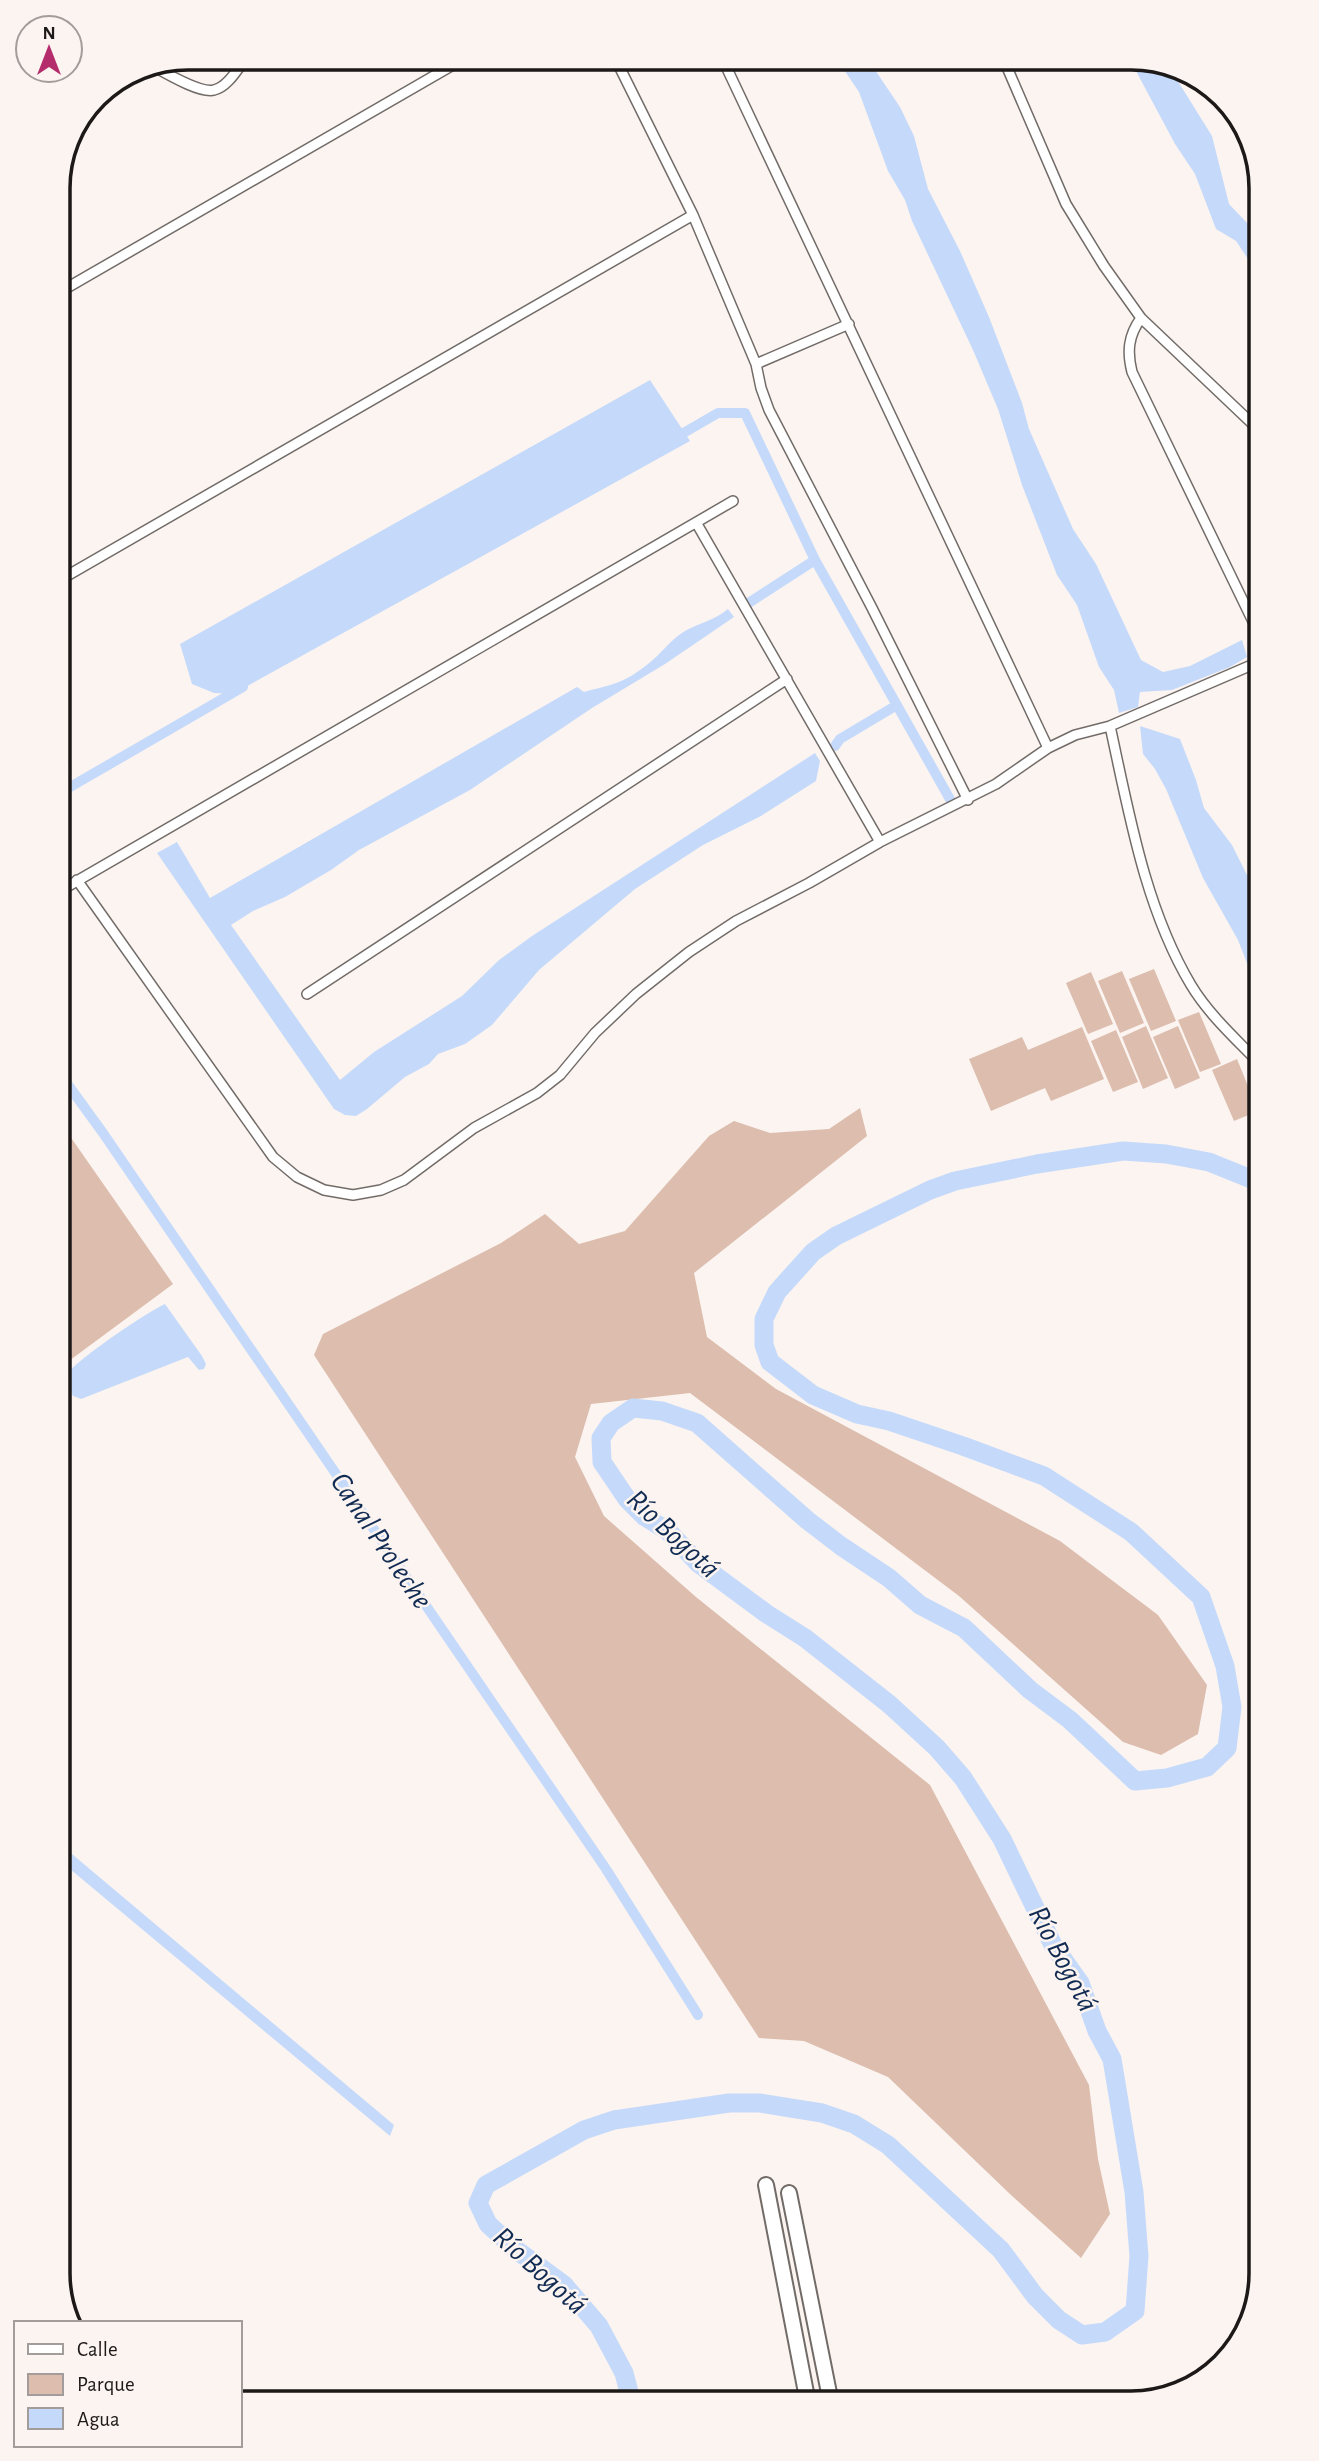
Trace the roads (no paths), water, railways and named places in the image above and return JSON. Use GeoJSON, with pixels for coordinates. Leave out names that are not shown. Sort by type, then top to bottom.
{"type":"FeatureCollection","features":[{"type":"Feature","properties":{"kind":"main road"},"geometry":{"type":"LineString","coordinates":[[766,2185],[806,2391]]}},
{"type":"Feature","properties":{"kind":"main road"},"geometry":{"type":"LineString","coordinates":[[789,2193],[829,2391]]}},
{"type":"Feature","properties":{"kind":"street"},"geometry":{"type":"LineString","coordinates":[[166,72],[202,89],[214,90],[225,84],[236,70]]}},
{"type":"Feature","properties":{"kind":"street"},"geometry":{"type":"LineString","coordinates":[[70,286],[444,70]]}},
{"type":"Feature","properties":{"kind":"street"},"geometry":{"type":"LineString","coordinates":[[621,70],[693,215],[757,364],[761,388],[769,410],[968,800]]}},
{"type":"Feature","properties":{"kind":"street"},"geometry":{"type":"LineString","coordinates":[[728,70],[1048,748]]}},
{"type":"Feature","properties":{"kind":"street"},"geometry":{"type":"LineString","coordinates":[[1008,70],[1066,204],[1089,243],[1141,318],[1249,421]]}},
{"type":"Feature","properties":{"kind":"street"},"geometry":{"type":"LineString","coordinates":[[70,574],[693,215]]}},
{"type":"Feature","properties":{"kind":"street"},"geometry":{"type":"LineString","coordinates":[[1141,318],[1133,329],[1129,343],[1132,372],[1249,613]]}},
{"type":"Feature","properties":{"kind":"street"},"geometry":{"type":"LineString","coordinates":[[757,364],[849,324]]}},
{"type":"Feature","properties":{"kind":"street"},"geometry":{"type":"LineString","coordinates":[[70,885],[733,501]]}},
{"type":"Feature","properties":{"kind":"street"},"geometry":{"type":"LineString","coordinates":[[697,524],[880,842]]}},
{"type":"Feature","properties":{"kind":"street"},"geometry":{"type":"LineString","coordinates":[[78,880],[273,1157],[297,1177],[324,1190],[353,1195],[381,1190],[404,1181],[474,1128],[537,1093],[560,1075],[595,1033],[636,994],[689,952],[736,921],[880,842],[996,785],[1048,748],[1075,735],[1110,726],[1249,666]]}},
{"type":"Feature","properties":{"kind":"street"},"geometry":{"type":"LineString","coordinates":[[307,994],[787,679]]}},
{"type":"Feature","properties":{"kind":"street"},"geometry":{"type":"LineString","coordinates":[[1110,726],[1127,803],[1165,933],[1192,986],[1249,1053]]}},
{"type":"Feature","properties":{"kind":"water"},"geometry":{"type":"Polygon","coordinates":[[[844,70],[875,70],[900,107],[914,136],[928,189],[960,251],[989,317],[1022,403],[1029,429],[1073,529],[1096,564],[1141,660],[1163,672],[1190,666],[1242,640],[1247,657],[1230,667],[1172,690],[1140,692],[1138,707],[1119,713],[1114,690],[1099,667],[1077,605],[1057,575],[1022,485],[998,409],[912,221],[905,200],[888,171],[859,92],[844,70]]]}},
{"type":"Feature","properties":{"kind":"water"},"geometry":{"type":"Polygon","coordinates":[[[1135,70],[1177,79],[1212,136],[1229,204],[1249,225],[1249,260],[1236,241],[1216,229],[1195,174],[1175,144],[1135,70]]]}},
{"type":"Feature","properties":{"kind":"water"},"geometry":{"type":"Polygon","coordinates":[[[650,380],[690,441],[233,694],[214,693],[192,684],[180,644],[650,380]]]}},
{"type":"Feature","properties":{"kind":"water"},"geometry":{"type":"Polygon","coordinates":[[[728,609],[734,617],[470,790],[359,850],[285,897],[253,911],[231,925],[340,1080],[374,1052],[462,996],[499,960],[532,936],[815,753],[820,761],[816,781],[761,816],[703,845],[635,889],[539,970],[492,1025],[465,1044],[438,1054],[429,1064],[405,1077],[356,1116],[345,1115],[334,1109],[157,853],[177,842],[210,898],[577,687],[584,692],[632,676],[690,628],[728,609]]]}},
{"type":"Feature","properties":{"kind":"water"},"geometry":{"type":"Polygon","coordinates":[[[1140,726],[1180,739],[1204,808],[1232,845],[1249,879],[1249,968],[1238,940],[1203,878],[1166,789],[1143,754],[1140,726]]]}},
{"type":"Feature","properties":{"kind":"water"},"geometry":{"type":"Polygon","coordinates":[[[165,1304],[202,1356],[206,1364],[204,1369],[199,1370],[188,1357],[81,1399],[73,1396],[70,1391],[70,1370],[142,1317],[165,1304]]]}},
{"type":"Feature","properties":{"kind":"water"},"geometry":{"type":"Polygon","coordinates":[[[70,1852],[394,2125],[390,2136],[70,1869],[70,1852]]]}},
{"type":"Feature","properties":{"kind":"waterway"},"geometry":{"type":"LineString","coordinates":[[673,439],[718,413],[745,413],[815,560],[951,801]]}},
{"type":"Feature","properties":{"kind":"waterway"},"geometry":{"type":"LineString","coordinates":[[747,604],[815,560]]}},
{"type":"Feature","properties":{"kind":"waterway"},"geometry":{"type":"LineString","coordinates":[[70,787],[243,687]]}},
{"type":"Feature","properties":{"kind":"waterway"},"geometry":{"type":"LineString","coordinates":[[835,746],[840,739],[897,705]]}},
{"type":"Feature","properties":{"kind":"waterway","name":"Canal Proleche"},"geometry":{"type":"LineString","coordinates":[[70,1088],[606,1869],[698,2015]]}},
{"type":"Feature","properties":{"kind":"waterway","name":"Río Bogotá"},"geometry":{"type":"LineString","coordinates":[[629,2391],[624,2373],[599,2326],[564,2285],[515,2249],[488,2224],[478,2203],[486,2185],[584,2130],[614,2120],[729,2103],[760,2103],[822,2113],[854,2124],[888,2145],[1001,2250],[1035,2296],[1059,2320],[1082,2335],[1105,2332],[1135,2311],[1139,2256],[1134,2192],[1112,2059],[1097,2031],[1080,1983],[1053,1945],[1002,1839],[963,1778],[937,1748],[889,1704],[805,1638],[767,1614],[698,1563],[668,1531],[645,1517],[627,1499],[602,1462],[601,1438],[611,1423],[633,1408],[662,1411],[697,1423],[807,1520],[889,1578],[920,1605],[964,1628],[1030,1690],[1070,1720],[1135,1781],[1167,1778],[1207,1767],[1227,1748],[1232,1707],[1225,1666],[1201,1597],[1131,1532],[1044,1476],[889,1421],[857,1414],[813,1395],[770,1362],[764,1345],[764,1319],[777,1292],[813,1252],[836,1236],[930,1190],[955,1181],[1037,1164],[1123,1151],[1166,1154],[1209,1162],[1249,1178]]}}]}
